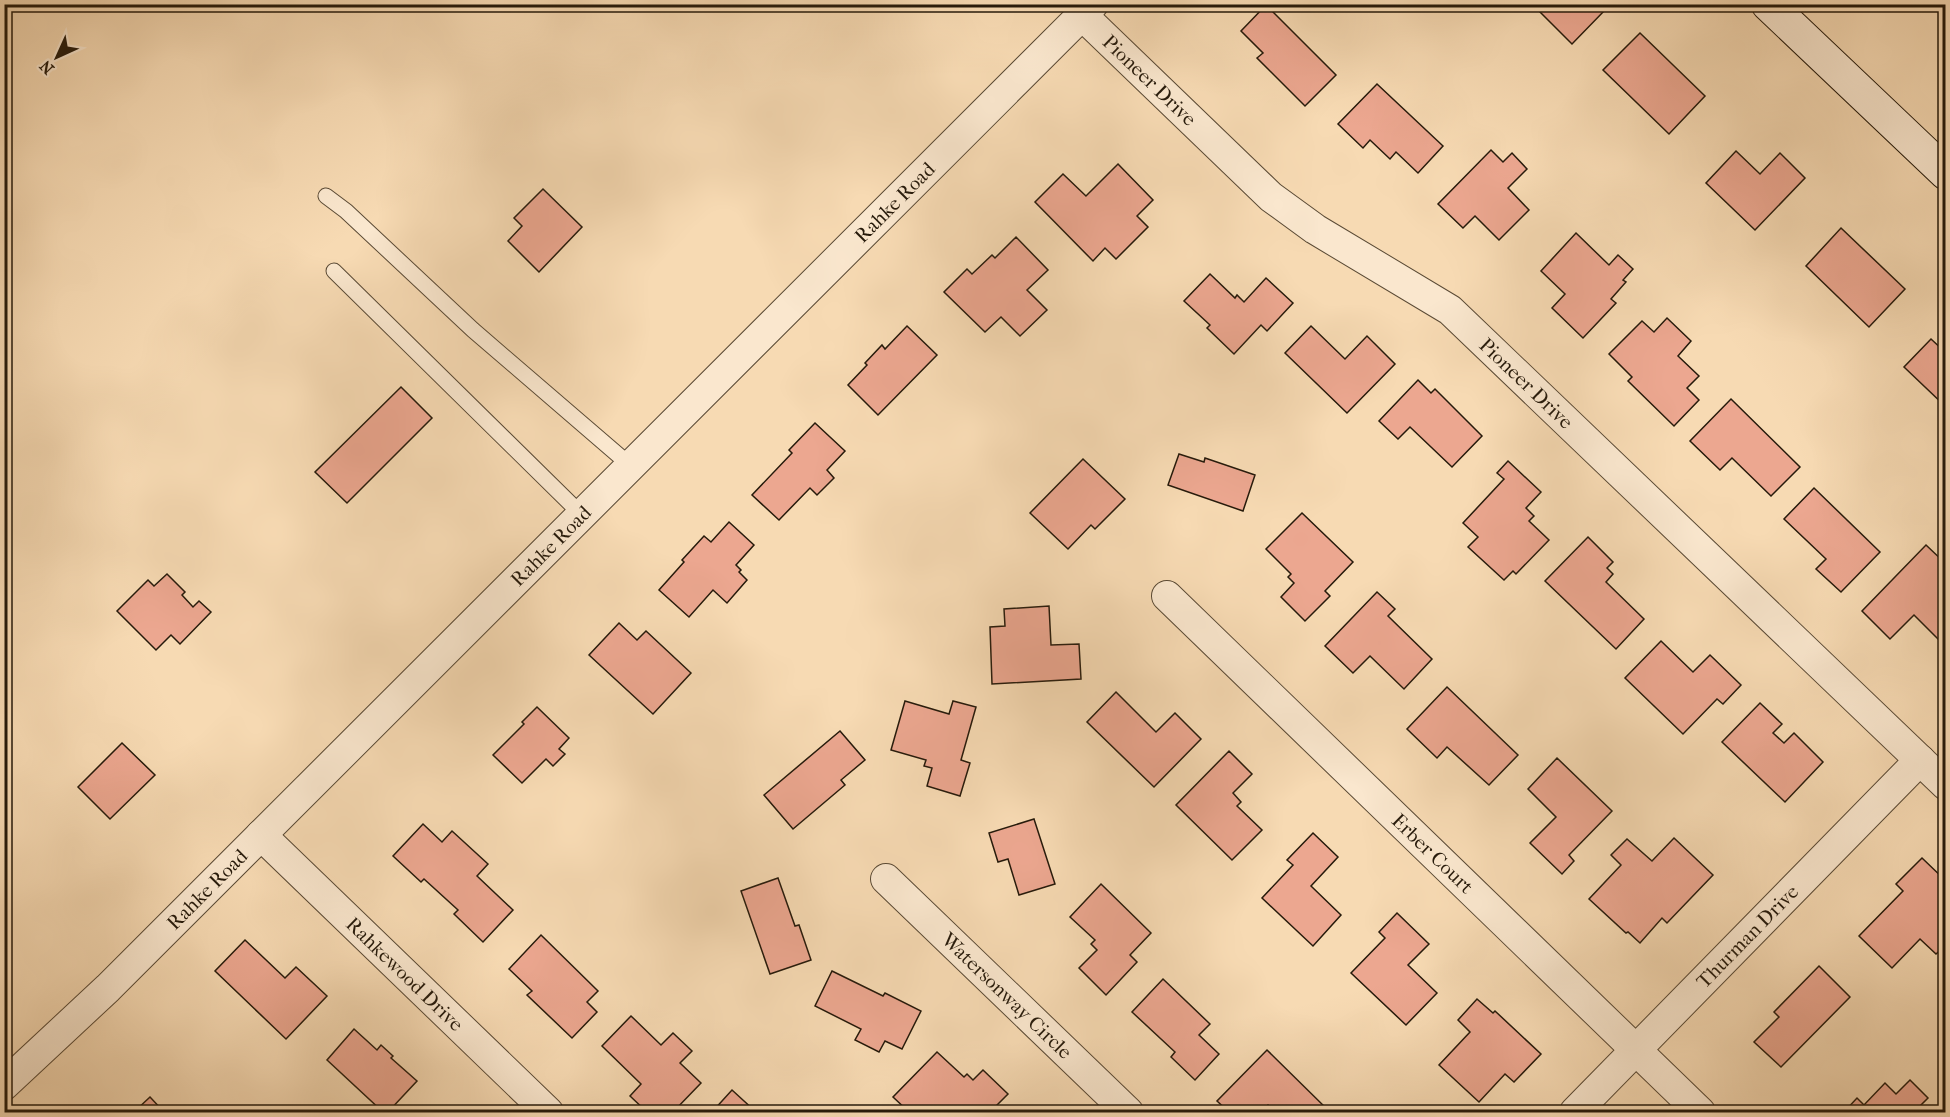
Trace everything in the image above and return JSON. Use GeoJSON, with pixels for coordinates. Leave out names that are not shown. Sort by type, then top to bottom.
{"type":"FeatureCollection","features":[{"type":"Feature","properties":{"kind":"main road"},"geometry":{"type":"LineString","coordinates":[[1768,4],[1946,173]]}},
{"type":"Feature","properties":{"kind":"street","name":"Rahke Road"},"geometry":{"type":"LineString","coordinates":[[4,1085],[108,987],[1088,10]]}},
{"type":"Feature","properties":{"kind":"street","name":"Pioneer Drive"},"geometry":{"type":"LineString","coordinates":[[1088,10],[1271,197],[1315,229],[1449,310],[1470,328],[1946,785]]}},
{"type":"Feature","properties":{"kind":"street","name":"Erber Court"},"geometry":{"type":"LineString","coordinates":[[1167,596],[1700,1113]]}},
{"type":"Feature","properties":{"kind":"street","name":"Thurman Drive"},"geometry":{"type":"LineString","coordinates":[[1575,1113],[1920,760]]}},
{"type":"Feature","properties":{"kind":"street","name":"Rahkewood Drive"},"geometry":{"type":"LineString","coordinates":[[261,835],[548,1113]]}},
{"type":"Feature","properties":{"kind":"street","name":"Watersonway Circle"},"geometry":{"type":"LineString","coordinates":[[886,879],[1128,1113]]}},
{"type":"Feature","properties":{"kind":"lane"},"geometry":{"type":"LineString","coordinates":[[326,195],[473,330],[631,466]]}},
{"type":"Feature","properties":{"kind":"lane"},"geometry":{"type":"LineString","coordinates":[[334,271],[582,515]]}},
{"type":"Feature","properties":{"kind":"building"},"geometry":{"type":"Polygon","coordinates":[[[1532,4],[1600,4],[1605,10],[1572,44],[1532,4]]]}},
{"type":"Feature","properties":{"kind":"building"},"geometry":{"type":"Polygon","coordinates":[[[1266,5],[1336,75],[1305,106],[1257,58],[1263,53],[1241,31],[1266,5]]]}},
{"type":"Feature","properties":{"kind":"building"},"geometry":{"type":"Polygon","coordinates":[[[1640,33],[1705,96],[1669,134],[1603,70],[1640,33]]]}},
{"type":"Feature","properties":{"kind":"building"},"geometry":{"type":"Polygon","coordinates":[[[1377,84],[1443,146],[1418,173],[1396,152],[1390,159],[1370,140],[1363,148],[1338,124],[1377,84]]]}},
{"type":"Feature","properties":{"kind":"building"},"geometry":{"type":"Polygon","coordinates":[[[1491,150],[1503,162],[1512,153],[1527,169],[1508,188],[1529,210],[1499,240],[1475,216],[1463,228],[1438,204],[1491,150]]]}},
{"type":"Feature","properties":{"kind":"building"},"geometry":{"type":"Polygon","coordinates":[[[1736,151],[1760,174],[1780,153],[1805,178],[1755,230],[1706,183],[1736,151]]]}},
{"type":"Feature","properties":{"kind":"building"},"geometry":{"type":"Polygon","coordinates":[[[1118,164],[1153,200],[1137,216],[1148,227],[1116,259],[1105,248],[1093,261],[1035,202],[1063,174],[1086,196],[1118,164]]]}},
{"type":"Feature","properties":{"kind":"building"},"geometry":{"type":"Polygon","coordinates":[[[543,189],[582,227],[539,272],[508,241],[522,226],[514,218],[543,189]]]}},
{"type":"Feature","properties":{"kind":"building"},"geometry":{"type":"Polygon","coordinates":[[[1841,228],[1905,289],[1869,327],[1806,266],[1841,228]]]}},
{"type":"Feature","properties":{"kind":"building"},"geometry":{"type":"Polygon","coordinates":[[[1576,233],[1609,265],[1618,255],[1633,269],[1623,280],[1626,282],[1611,299],[1616,303],[1583,338],[1552,308],[1565,294],[1541,271],[1576,233]]]}},
{"type":"Feature","properties":{"kind":"building"},"geometry":{"type":"Polygon","coordinates":[[[1016,237],[1048,270],[1027,290],[1047,310],[1020,336],[1001,317],[985,332],[944,292],[967,269],[972,274],[992,255],[995,258],[1016,237]]]}},
{"type":"Feature","properties":{"kind":"building"},"geometry":{"type":"Polygon","coordinates":[[[1210,274],[1235,298],[1237,295],[1244,302],[1266,278],[1293,303],[1267,331],[1261,325],[1234,354],[1207,328],[1210,325],[1184,301],[1210,274]]]}},
{"type":"Feature","properties":{"kind":"building"},"geometry":{"type":"Polygon","coordinates":[[[1667,318],[1691,341],[1678,356],[1699,376],[1687,388],[1699,400],[1674,426],[1628,381],[1632,377],[1609,354],[1642,321],[1654,332],[1667,318]]]}},
{"type":"Feature","properties":{"kind":"building"},"geometry":{"type":"Polygon","coordinates":[[[907,326],[937,355],[878,415],[848,385],[882,345],[885,349],[907,326]]]}},
{"type":"Feature","properties":{"kind":"building"},"geometry":{"type":"Polygon","coordinates":[[[1311,326],[1345,359],[1367,336],[1395,364],[1347,413],[1285,353],[1311,326]]]}},
{"type":"Feature","properties":{"kind":"building"},"geometry":{"type":"Polygon","coordinates":[[[1931,339],[1946,353],[1946,407],[1904,367],[1931,339]]]}},
{"type":"Feature","properties":{"kind":"building"},"geometry":{"type":"Polygon","coordinates":[[[1418,380],[1431,393],[1435,389],[1482,436],[1452,467],[1410,427],[1398,439],[1379,421],[1418,380]]]}},
{"type":"Feature","properties":{"kind":"building"},"geometry":{"type":"Polygon","coordinates":[[[401,387],[432,418],[347,503],[315,472],[401,387]]]}},
{"type":"Feature","properties":{"kind":"building"},"geometry":{"type":"Polygon","coordinates":[[[1731,399],[1800,467],[1771,496],[1732,458],[1720,470],[1690,441],[1731,399]]]}},
{"type":"Feature","properties":{"kind":"building"},"geometry":{"type":"Polygon","coordinates":[[[815,423],[845,451],[827,470],[834,478],[817,495],[810,488],[779,520],[752,495],[792,453],[789,450],[815,423]]]}},
{"type":"Feature","properties":{"kind":"building"},"geometry":{"type":"Polygon","coordinates":[[[1179,454],[1204,462],[1205,458],[1255,475],[1243,511],[1168,485],[1179,454]]]}},
{"type":"Feature","properties":{"kind":"building"},"geometry":{"type":"Polygon","coordinates":[[[1083,459],[1125,499],[1095,529],[1091,525],[1068,549],[1030,513],[1083,459]]]}},
{"type":"Feature","properties":{"kind":"building"},"geometry":{"type":"Polygon","coordinates":[[[1508,461],[1541,492],[1526,508],[1534,516],[1529,521],[1549,540],[1516,574],[1513,571],[1504,580],[1468,547],[1478,537],[1463,523],[1504,479],[1497,473],[1508,461]]]}},
{"type":"Feature","properties":{"kind":"building"},"geometry":{"type":"Polygon","coordinates":[[[1814,488],[1880,552],[1841,592],[1816,569],[1826,559],[1784,519],[1814,488]]]}},
{"type":"Feature","properties":{"kind":"building"},"geometry":{"type":"Polygon","coordinates":[[[1302,513],[1353,562],[1325,591],[1330,596],[1305,621],[1281,597],[1294,583],[1288,577],[1291,574],[1266,549],[1302,513]]]}},
{"type":"Feature","properties":{"kind":"building"},"geometry":{"type":"Polygon","coordinates":[[[729,522],[754,545],[736,565],[747,580],[727,603],[713,590],[689,617],[659,590],[704,536],[711,542],[729,522]]]}},
{"type":"Feature","properties":{"kind":"building"},"geometry":{"type":"Polygon","coordinates":[[[1588,537],[1613,562],[1607,568],[1613,574],[1606,582],[1644,619],[1616,649],[1545,581],[1588,537]]]}},
{"type":"Feature","properties":{"kind":"building"},"geometry":{"type":"Polygon","coordinates":[[[1926,545],[1946,564],[1946,582],[1940,587],[1946,592],[1946,647],[1914,615],[1890,639],[1862,611],[1926,545]]]}},
{"type":"Feature","properties":{"kind":"building"},"geometry":{"type":"Polygon","coordinates":[[[167,574],[185,592],[182,595],[193,607],[199,601],[211,612],[180,644],[171,635],[156,650],[117,611],[148,580],[154,586],[167,574]]]}},
{"type":"Feature","properties":{"kind":"building"},"geometry":{"type":"Polygon","coordinates":[[[1377,592],[1395,609],[1388,616],[1432,659],[1404,689],[1370,656],[1353,673],[1325,646],[1377,592]]]}},
{"type":"Feature","properties":{"kind":"building"},"geometry":{"type":"Polygon","coordinates":[[[1049,606],[1051,645],[1079,644],[1081,679],[992,684],[990,627],[1005,626],[1004,609],[1049,606]]]}},
{"type":"Feature","properties":{"kind":"building"},"geometry":{"type":"Polygon","coordinates":[[[619,623],[637,640],[646,631],[691,673],[653,714],[589,655],[619,623]]]}},
{"type":"Feature","properties":{"kind":"building"},"geometry":{"type":"Polygon","coordinates":[[[1661,641],[1693,672],[1710,655],[1741,685],[1723,704],[1717,699],[1683,734],[1625,678],[1661,641]]]}},
{"type":"Feature","properties":{"kind":"building"},"geometry":{"type":"Polygon","coordinates":[[[1447,687],[1518,755],[1489,785],[1447,747],[1437,758],[1407,729],[1447,687]]]}},
{"type":"Feature","properties":{"kind":"building"},"geometry":{"type":"Polygon","coordinates":[[[1116,692],[1156,732],[1175,713],[1201,739],[1154,787],[1087,722],[1116,692]]]}},
{"type":"Feature","properties":{"kind":"building"},"geometry":{"type":"Polygon","coordinates":[[[905,701],[949,714],[953,701],[976,707],[961,760],[970,763],[960,796],[927,786],[932,768],[924,766],[926,760],[891,750],[905,701]]]}},
{"type":"Feature","properties":{"kind":"building"},"geometry":{"type":"Polygon","coordinates":[[[1760,703],[1782,724],[1773,733],[1784,743],[1794,733],[1823,762],[1785,802],[1722,742],[1760,703]]]}},
{"type":"Feature","properties":{"kind":"building"},"geometry":{"type":"Polygon","coordinates":[[[537,707],[569,738],[559,749],[565,754],[553,766],[546,759],[522,783],[493,755],[524,724],[522,722],[537,707]]]}},
{"type":"Feature","properties":{"kind":"building"},"geometry":{"type":"Polygon","coordinates":[[[840,731],[865,760],[841,780],[845,785],[793,829],[764,795],[840,731]]]}},
{"type":"Feature","properties":{"kind":"building"},"geometry":{"type":"Polygon","coordinates":[[[122,743],[155,775],[110,819],[78,787],[122,743]]]}},
{"type":"Feature","properties":{"kind":"building"},"geometry":{"type":"Polygon","coordinates":[[[1229,751],[1252,774],[1233,793],[1241,802],[1237,806],[1262,830],[1232,860],[1176,805],[1229,751]]]}},
{"type":"Feature","properties":{"kind":"building"},"geometry":{"type":"Polygon","coordinates":[[[1557,758],[1612,811],[1569,855],[1574,861],[1562,874],[1530,843],[1556,817],[1528,789],[1557,758]]]}},
{"type":"Feature","properties":{"kind":"building"},"geometry":{"type":"Polygon","coordinates":[[[1034,819],[1055,884],[1019,895],[1008,859],[998,862],[989,833],[1034,819]]]}},
{"type":"Feature","properties":{"kind":"building"},"geometry":{"type":"Polygon","coordinates":[[[423,824],[442,842],[452,831],[488,864],[477,876],[513,910],[483,942],[454,914],[458,910],[424,879],[421,882],[393,856],[423,824]]]}},
{"type":"Feature","properties":{"kind":"building"},"geometry":{"type":"Polygon","coordinates":[[[1313,833],[1338,857],[1311,886],[1341,915],[1313,946],[1262,898],[1293,865],[1287,860],[1313,833]]]}},
{"type":"Feature","properties":{"kind":"building"},"geometry":{"type":"Polygon","coordinates":[[[1674,838],[1713,875],[1667,923],[1662,918],[1640,943],[1589,899],[1621,865],[1611,855],[1627,839],[1652,861],[1674,838]]]}},
{"type":"Feature","properties":{"kind":"building"},"geometry":{"type":"Polygon","coordinates":[[[1922,858],[1946,881],[1946,945],[1936,954],[1920,939],[1892,968],[1859,936],[1903,891],[1896,884],[1922,858]]]}},
{"type":"Feature","properties":{"kind":"building"},"geometry":{"type":"Polygon","coordinates":[[[778,878],[795,926],[799,925],[811,960],[770,974],[741,891],[778,878]]]}},
{"type":"Feature","properties":{"kind":"building"},"geometry":{"type":"Polygon","coordinates":[[[1101,884],[1151,933],[1130,955],[1137,962],[1106,995],[1079,968],[1097,950],[1091,944],[1095,940],[1070,917],[1101,884]]]}},
{"type":"Feature","properties":{"kind":"building"},"geometry":{"type":"Polygon","coordinates":[[[1397,913],[1429,944],[1408,965],[1437,993],[1406,1025],[1351,973],[1385,938],[1379,932],[1397,913]]]}},
{"type":"Feature","properties":{"kind":"building"},"geometry":{"type":"Polygon","coordinates":[[[541,935],[598,991],[587,1002],[597,1012],[572,1038],[527,995],[532,991],[509,969],[541,935]]]}},
{"type":"Feature","properties":{"kind":"building"},"geometry":{"type":"Polygon","coordinates":[[[245,940],[285,978],[296,967],[327,996],[286,1039],[215,971],[245,940]]]}},
{"type":"Feature","properties":{"kind":"building"},"geometry":{"type":"Polygon","coordinates":[[[1819,966],[1850,997],[1781,1067],[1754,1042],[1779,1017],[1774,1012],[1819,966]]]}},
{"type":"Feature","properties":{"kind":"building"},"geometry":{"type":"Polygon","coordinates":[[[832,971],[883,996],[885,993],[921,1011],[902,1049],[885,1041],[879,1052],[855,1040],[861,1029],[815,1006],[832,971]]]}},
{"type":"Feature","properties":{"kind":"building"},"geometry":{"type":"Polygon","coordinates":[[[1163,979],[1210,1024],[1199,1035],[1219,1054],[1195,1080],[1171,1057],[1175,1052],[1132,1012],[1163,979]]]}},
{"type":"Feature","properties":{"kind":"building"},"geometry":{"type":"Polygon","coordinates":[[[1477,999],[1493,1013],[1495,1011],[1541,1054],[1514,1082],[1505,1074],[1479,1102],[1439,1065],[1470,1032],[1458,1020],[1477,999]]]}},
{"type":"Feature","properties":{"kind":"building"},"geometry":{"type":"Polygon","coordinates":[[[631,1016],[661,1045],[673,1033],[692,1051],[680,1063],[701,1083],[673,1112],[647,1112],[630,1096],[641,1084],[602,1046],[631,1016]]]}},
{"type":"Feature","properties":{"kind":"building"},"geometry":{"type":"Polygon","coordinates":[[[354,1029],[377,1050],[381,1045],[393,1056],[391,1058],[417,1081],[388,1112],[383,1112],[327,1060],[354,1029]]]}},
{"type":"Feature","properties":{"kind":"building"},"geometry":{"type":"Polygon","coordinates":[[[1267,1050],[1329,1111],[1275,1112],[1268,1105],[1260,1112],[1229,1112],[1217,1101],[1267,1050]]]}},
{"type":"Feature","properties":{"kind":"building"},"geometry":{"type":"Polygon","coordinates":[[[937,1052],[964,1077],[967,1074],[973,1080],[983,1070],[1008,1094],[990,1112],[909,1112],[893,1097],[937,1052]]]}},
{"type":"Feature","properties":{"kind":"building"},"geometry":{"type":"Polygon","coordinates":[[[1910,1080],[1928,1098],[1921,1105],[1929,1112],[1844,1112],[1857,1098],[1864,1105],[1885,1083],[1896,1094],[1910,1080]]]}},
{"type":"Feature","properties":{"kind":"building"},"geometry":{"type":"Polygon","coordinates":[[[732,1090],[756,1112],[712,1112],[732,1090]]]}},
{"type":"Feature","properties":{"kind":"building"},"geometry":{"type":"Polygon","coordinates":[[[150,1097],[164,1112],[134,1112],[150,1097]]]}}]}
